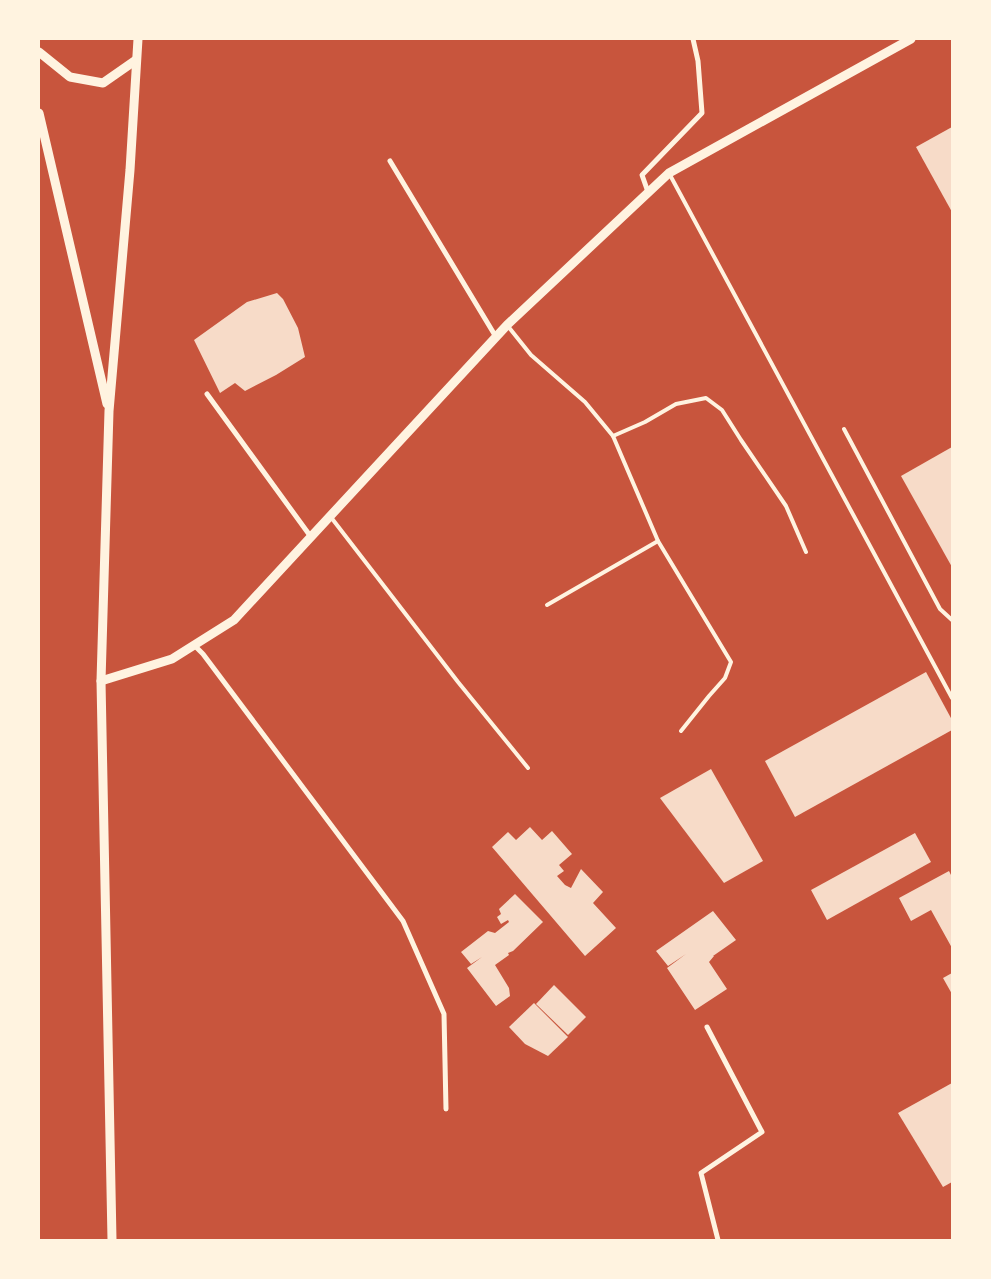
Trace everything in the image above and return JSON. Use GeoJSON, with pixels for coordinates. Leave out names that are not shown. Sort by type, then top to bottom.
{"type":"FeatureCollection","features":[{"type":"Feature","properties":{"kind":"street"},"geometry":{"type":"LineString","coordinates":[[112,1240],[101,681],[109,412],[130,170],[138,39]]}},
{"type":"Feature","properties":{"kind":"street"},"geometry":{"type":"LineString","coordinates":[[648,192],[642,175],[702,113],[698,61],[693,39]]}},
{"type":"Feature","properties":{"kind":"street"},"geometry":{"type":"LineString","coordinates":[[101,681],[172,659],[234,620],[496,337],[669,173],[911,39]]}},
{"type":"Feature","properties":{"kind":"street"},"geometry":{"type":"LineString","coordinates":[[39,52],[70,78],[104,83],[136,60]]}},
{"type":"Feature","properties":{"kind":"street"},"geometry":{"type":"LineString","coordinates":[[39,113],[109,412]]}},
{"type":"Feature","properties":{"kind":"street"},"geometry":{"type":"LineString","coordinates":[[390,161],[496,337]]}},
{"type":"Feature","properties":{"kind":"street"},"geometry":{"type":"LineString","coordinates":[[208,394],[311,538]]}},
{"type":"Feature","properties":{"kind":"street"},"geometry":{"type":"LineString","coordinates":[[194,645],[203,654],[404,921],[444,1014],[446,1109]]}},
{"type":"Feature","properties":{"kind":"street"},"geometry":{"type":"LineString","coordinates":[[707,1027],[762,1132],[701,1173],[718,1240]]}},
{"type":"Feature","properties":{"kind":"lane"},"geometry":{"type":"LineString","coordinates":[[669,173],[952,698]]}},
{"type":"Feature","properties":{"kind":"lane"},"geometry":{"type":"LineString","coordinates":[[508,325],[531,355],[585,402],[613,436],[658,542],[731,662],[725,678],[681,731]]}},
{"type":"Feature","properties":{"kind":"lane"},"geometry":{"type":"LineString","coordinates":[[613,436],[645,422],[676,404],[706,398],[722,410],[786,506],[806,552]]}},
{"type":"Feature","properties":{"kind":"lane"},"geometry":{"type":"LineString","coordinates":[[844,429],[940,609],[952,620]]}},
{"type":"Feature","properties":{"kind":"lane"},"geometry":{"type":"LineString","coordinates":[[330,516],[458,682],[528,768]]}},
{"type":"Feature","properties":{"kind":"lane"},"geometry":{"type":"LineString","coordinates":[[547,605],[658,542]]}},
{"type":"Feature","properties":{"kind":"building"},"geometry":{"type":"Polygon","coordinates":[[[952,127],[952,212],[916,147],[952,127]]]}},
{"type":"Feature","properties":{"kind":"building"},"geometry":{"type":"Polygon","coordinates":[[[277,293],[283,299],[298,328],[305,357],[245,391],[235,383],[220,393],[194,340],[247,302],[277,293]]]}},
{"type":"Feature","properties":{"kind":"building"},"geometry":{"type":"Polygon","coordinates":[[[952,447],[952,567],[901,476],[952,447]]]}},
{"type":"Feature","properties":{"kind":"building"},"geometry":{"type":"Polygon","coordinates":[[[926,672],[952,720],[952,730],[795,817],[765,761],[926,672]]]}},
{"type":"Feature","properties":{"kind":"building"},"geometry":{"type":"Polygon","coordinates":[[[711,769],[763,861],[724,883],[660,798],[711,769]]]}},
{"type":"Feature","properties":{"kind":"building"},"geometry":{"type":"Polygon","coordinates":[[[530,827],[542,840],[552,831],[572,854],[559,865],[564,871],[557,876],[565,885],[571,888],[581,869],[603,892],[593,903],[616,928],[585,956],[492,847],[508,832],[516,840],[530,827]]]}},
{"type":"Feature","properties":{"kind":"building"},"geometry":{"type":"Polygon","coordinates":[[[915,833],[931,862],[827,920],[811,890],[915,833]]]}},
{"type":"Feature","properties":{"kind":"building"},"geometry":{"type":"Polygon","coordinates":[[[949,871],[952,877],[952,948],[931,910],[911,921],[899,898],[949,871]]]}},
{"type":"Feature","properties":{"kind":"building"},"geometry":{"type":"Polygon","coordinates":[[[515,894],[543,922],[513,951],[508,953],[509,955],[495,965],[509,988],[510,996],[496,1006],[467,968],[482,957],[471,964],[461,952],[488,931],[495,933],[509,922],[508,920],[501,924],[497,917],[501,914],[499,909],[515,894]]]}},
{"type":"Feature","properties":{"kind":"building"},"geometry":{"type":"Polygon","coordinates":[[[713,911],[736,940],[713,956],[709,962],[727,989],[695,1010],[667,968],[686,954],[668,966],[656,951],[713,911]]]}},
{"type":"Feature","properties":{"kind":"building"},"geometry":{"type":"Polygon","coordinates":[[[952,973],[952,994],[943,978],[952,973]]]}},
{"type":"Feature","properties":{"kind":"building"},"geometry":{"type":"Polygon","coordinates":[[[554,985],[586,1017],[568,1035],[536,1004],[554,985]]]}},
{"type":"Feature","properties":{"kind":"building"},"geometry":{"type":"Polygon","coordinates":[[[534,1003],[568,1037],[548,1056],[525,1044],[509,1027],[534,1003]]]}},
{"type":"Feature","properties":{"kind":"building"},"geometry":{"type":"Polygon","coordinates":[[[952,1083],[952,1182],[943,1187],[898,1113],[952,1083]]]}}]}
